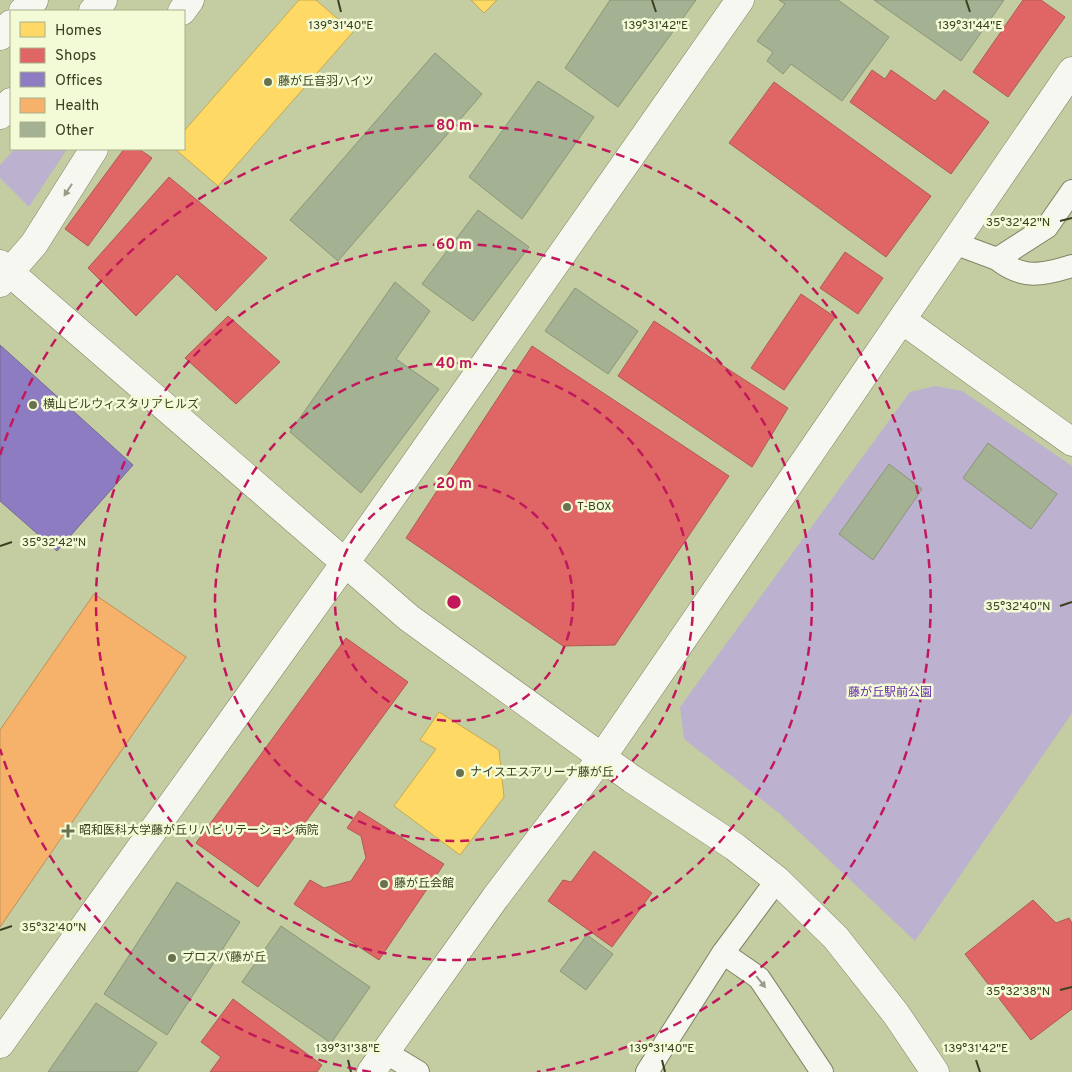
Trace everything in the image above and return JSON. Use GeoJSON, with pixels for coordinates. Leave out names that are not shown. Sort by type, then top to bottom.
{"type":"FeatureCollection","features":[{"type":"Feature","properties":{"kind":"main road"},"geometry":{"type":"LineString","coordinates":[[24,10],[34,0]]}},
{"type":"Feature","properties":{"kind":"main road"},"geometry":{"type":"LineString","coordinates":[[94,10],[103,0]]}},
{"type":"Feature","properties":{"kind":"main road"},"geometry":{"type":"LineString","coordinates":[[0,1044],[345,563],[740,0]]}},
{"type":"Feature","properties":{"kind":"main road"},"geometry":{"type":"LineString","coordinates":[[0,36],[10,25]]}},
{"type":"Feature","properties":{"kind":"main road"},"geometry":{"type":"LineString","coordinates":[[378,1062],[495,898],[602,757],[1072,71]]}},
{"type":"Feature","properties":{"kind":"main road"},"geometry":{"type":"LineString","coordinates":[[0,115],[10,103]]}},
{"type":"Feature","properties":{"kind":"main road"},"geometry":{"type":"LineString","coordinates":[[93,150],[34,244],[3,273],[409,618],[632,779],[735,847],[777,880],[836,938],[896,1014],[935,1072]]}},
{"type":"Feature","properties":{"kind":"main road"},"geometry":{"type":"LineString","coordinates":[[902,320],[1072,442]]}},
{"type":"Feature","properties":{"kind":"lane"},"geometry":{"type":"LineString","coordinates":[[997,259],[1047,227],[1072,191]]}},
{"type":"Feature","properties":{"kind":"lane"},"geometry":{"type":"LineString","coordinates":[[954,243],[997,259],[1011,270],[1042,275],[1072,266]]}},
{"type":"Feature","properties":{"kind":"lane"},"geometry":{"type":"LineString","coordinates":[[647,1072],[722,953],[777,880]]}},
{"type":"Feature","properties":{"kind":"lane"},"geometry":{"type":"LineString","coordinates":[[722,953],[759,978],[822,1072]]}},
{"type":"Feature","properties":{"kind":"lane"},"geometry":{"type":"LineString","coordinates":[[378,1062],[418,1072]]}},
{"type":"Feature","properties":{"kind":"green space"},"geometry":{"type":"Polygon","coordinates":[[[14,150],[66,150],[29,207],[0,178],[0,165],[14,150]]]}},
{"type":"Feature","properties":{"kind":"green space","name":"藤が丘駅前公園"},"geometry":{"type":"Polygon","coordinates":[[[935,386],[962,391],[1072,466],[1072,713],[915,941],[779,813],[684,739],[680,707],[910,392],[935,386]]]}},
{"type":"Feature","properties":{"kind":"building: Homes","name":"藤が丘音羽ハイツ"},"geometry":{"type":"Polygon","coordinates":[[[299,0],[316,0],[353,32],[218,186],[176,150],[185,150],[185,130],[299,0]]]}},
{"type":"Feature","properties":{"kind":"building: Homes"},"geometry":{"type":"Polygon","coordinates":[[[471,0],[497,0],[484,13],[471,0]]]}},
{"type":"Feature","properties":{"kind":"building: Homes","name":"ナイスエスアリーナ藤が丘"},"geometry":{"type":"Polygon","coordinates":[[[439,712],[499,750],[504,797],[460,855],[394,806],[436,749],[420,740],[439,712]]]}},
{"type":"Feature","properties":{"kind":"building: Shops"},"geometry":{"type":"Polygon","coordinates":[[[1023,0],[1041,0],[1065,17],[1008,97],[973,72],[1023,0]]]}},
{"type":"Feature","properties":{"kind":"building: Shops"},"geometry":{"type":"Polygon","coordinates":[[[872,70],[885,79],[891,70],[935,101],[944,90],[989,122],[951,174],[850,102],[872,70]]]}},
{"type":"Feature","properties":{"kind":"building: Shops"},"geometry":{"type":"Polygon","coordinates":[[[774,82],[931,196],[886,257],[729,143],[774,82]]]}},
{"type":"Feature","properties":{"kind":"building: Shops"},"geometry":{"type":"Polygon","coordinates":[[[123,150],[140,150],[152,158],[88,246],[65,229],[123,150]]]}},
{"type":"Feature","properties":{"kind":"building: Shops"},"geometry":{"type":"Polygon","coordinates":[[[169,177],[267,258],[216,311],[177,274],[136,316],[88,268],[169,177]]]}},
{"type":"Feature","properties":{"kind":"building: Shops"},"geometry":{"type":"Polygon","coordinates":[[[845,252],[883,278],[858,314],[820,288],[845,252]]]}},
{"type":"Feature","properties":{"kind":"building: Shops"},"geometry":{"type":"Polygon","coordinates":[[[801,294],[835,317],[784,390],[751,368],[801,294]]]}},
{"type":"Feature","properties":{"kind":"building: Shops"},"geometry":{"type":"Polygon","coordinates":[[[228,316],[280,362],[236,404],[185,358],[228,316]]]}},
{"type":"Feature","properties":{"kind":"building: Shops"},"geometry":{"type":"Polygon","coordinates":[[[654,321],[788,408],[752,467],[618,376],[654,321]]]}},
{"type":"Feature","properties":{"kind":"building: Shops","name":"T-BOX"},"geometry":{"type":"Polygon","coordinates":[[[532,346],[729,476],[615,645],[563,646],[406,538],[532,346]]]}},
{"type":"Feature","properties":{"kind":"building: Shops"},"geometry":{"type":"Polygon","coordinates":[[[346,638],[408,682],[258,887],[196,843],[346,638]]]}},
{"type":"Feature","properties":{"kind":"building: Shops","name":"藤が丘会館"},"geometry":{"type":"Polygon","coordinates":[[[359,811],[444,864],[379,960],[294,904],[310,880],[324,888],[351,881],[366,858],[361,836],[347,828],[359,811]]]}},
{"type":"Feature","properties":{"kind":"building: Shops"},"geometry":{"type":"Polygon","coordinates":[[[594,851],[652,893],[612,947],[548,901],[563,880],[571,882],[594,851]]]}},
{"type":"Feature","properties":{"kind":"building: Shops"},"geometry":{"type":"Polygon","coordinates":[[[1033,900],[1056,923],[1069,918],[1072,923],[1072,1009],[1031,1040],[965,954],[1033,900]]]}},
{"type":"Feature","properties":{"kind":"building: Shops"},"geometry":{"type":"Polygon","coordinates":[[[233,999],[322,1065],[317,1072],[210,1072],[221,1057],[201,1042],[233,999]]]}},
{"type":"Feature","properties":{"kind":"building: Offices","name":"横山ビルウィスタリアヒルズ"},"geometry":{"type":"Polygon","coordinates":[[[0,345],[133,465],[57,551],[0,501],[0,345]]]}},
{"type":"Feature","properties":{"kind":"building: Health"},"geometry":{"type":"Polygon","coordinates":[[[94,594],[186,657],[0,927],[0,730],[94,594]]]}},
{"type":"Feature","properties":{"kind":"building: Other"},"geometry":{"type":"Polygon","coordinates":[[[610,0],[696,0],[618,107],[565,68],[610,0]]]}},
{"type":"Feature","properties":{"kind":"building: Other"},"geometry":{"type":"Polygon","coordinates":[[[779,0],[838,0],[889,37],[842,101],[791,64],[783,74],[767,61],[773,52],[757,41],[785,4],[779,0]]]}},
{"type":"Feature","properties":{"kind":"building: Other"},"geometry":{"type":"Polygon","coordinates":[[[874,0],[1004,0],[961,61],[874,0]]]}},
{"type":"Feature","properties":{"kind":"building: Other"},"geometry":{"type":"Polygon","coordinates":[[[435,53],[482,94],[338,261],[290,220],[435,53]]]}},
{"type":"Feature","properties":{"kind":"building: Other"},"geometry":{"type":"Polygon","coordinates":[[[538,81],[594,117],[522,219],[469,177],[538,81]]]}},
{"type":"Feature","properties":{"kind":"building: Other"},"geometry":{"type":"Polygon","coordinates":[[[478,210],[529,247],[473,321],[422,284],[478,210]]]}},
{"type":"Feature","properties":{"kind":"building: Other"},"geometry":{"type":"Polygon","coordinates":[[[395,282],[430,311],[396,359],[439,389],[361,493],[290,432],[395,282]]]}},
{"type":"Feature","properties":{"kind":"building: Other"},"geometry":{"type":"Polygon","coordinates":[[[575,288],[638,331],[608,374],[545,331],[575,288]]]}},
{"type":"Feature","properties":{"kind":"building: Other"},"geometry":{"type":"Polygon","coordinates":[[[988,443],[1057,494],[1031,529],[963,478],[988,443]]]}},
{"type":"Feature","properties":{"kind":"building: Other"},"geometry":{"type":"Polygon","coordinates":[[[889,464],[922,489],[873,560],[839,534],[889,464]]]}},
{"type":"Feature","properties":{"kind":"building: Other","name":"プロスパ藤が丘"},"geometry":{"type":"Polygon","coordinates":[[[177,882],[240,922],[167,1035],[104,994],[177,882]]]}},
{"type":"Feature","properties":{"kind":"building: Other"},"geometry":{"type":"Polygon","coordinates":[[[281,926],[370,987],[331,1043],[242,982],[281,926]]]}},
{"type":"Feature","properties":{"kind":"building: Other"},"geometry":{"type":"Polygon","coordinates":[[[587,935],[613,954],[586,990],[560,971],[587,935]]]}},
{"type":"Feature","properties":{"kind":"building: Other"},"geometry":{"type":"Polygon","coordinates":[[[96,1003],[157,1043],[137,1072],[48,1072],[96,1003]]]}},
{"type":"Feature","properties":{"kind":"place","name":"藤が丘音羽ハイツ"},"geometry":{"type":"Point","coordinates":[268,82]}},
{"type":"Feature","properties":{"kind":"place","name":"横山ビルウィスタリアヒルズ"},"geometry":{"type":"Point","coordinates":[33,405]}},
{"type":"Feature","properties":{"kind":"place","name":"T-BOX"},"geometry":{"type":"Point","coordinates":[567,507]}},
{"type":"Feature","properties":{"kind":"place","name":"ナイスエスアリーナ藤が丘"},"geometry":{"type":"Point","coordinates":[460,773]}},
{"type":"Feature","properties":{"kind":"place","name":"昭和医科大学藤が丘リハビリテーション病院"},"geometry":{"type":"Point","coordinates":[68,831]}},
{"type":"Feature","properties":{"kind":"place","name":"藤が丘会館"},"geometry":{"type":"Point","coordinates":[384,884]}},
{"type":"Feature","properties":{"kind":"place","name":"プロスパ藤が丘"},"geometry":{"type":"Point","coordinates":[172,958]}}]}
